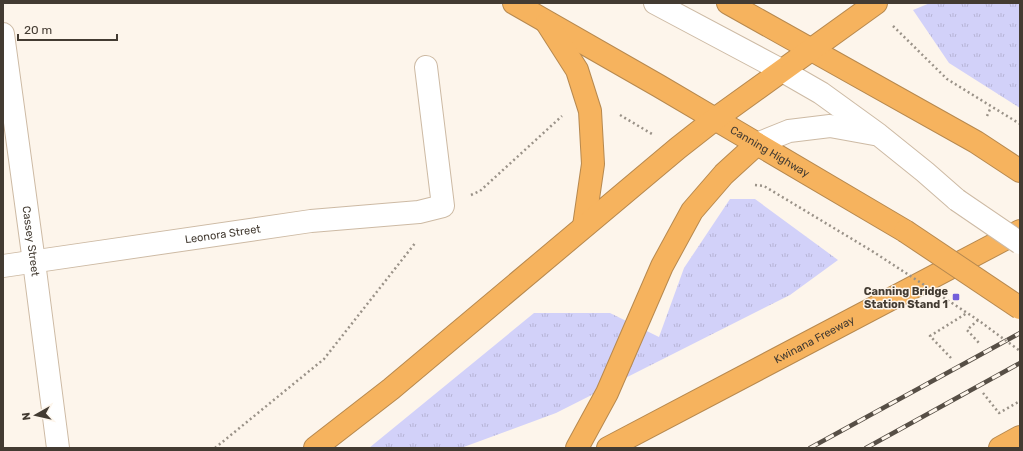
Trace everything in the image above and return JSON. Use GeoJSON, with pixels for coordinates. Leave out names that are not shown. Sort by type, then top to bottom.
{"type":"FeatureCollection","features":[{"type":"Feature","properties":{"kind":"highway","name":"Canning Highway"},"geometry":{"type":"LineString","coordinates":[[514,3],[905,231],[1020,308]]}},
{"type":"Feature","properties":{"kind":"highway"},"geometry":{"type":"LineString","coordinates":[[728,3],[976,142],[1016,169]]}},
{"type":"Feature","properties":{"kind":"highway"},"geometry":{"type":"LineString","coordinates":[[315,448],[391,389],[678,148],[715,119],[871,6]]}},
{"type":"Feature","properties":{"kind":"highway"},"geometry":{"type":"LineString","coordinates":[[545,21],[577,70],[590,111],[593,164],[584,226]]}},
{"type":"Feature","properties":{"kind":"highway"},"geometry":{"type":"LineString","coordinates":[[577,448],[607,393],[662,266],[692,211],[724,174],[757,144]]}},
{"type":"Feature","properties":{"kind":"highway","name":"Kwinana Freeway"},"geometry":{"type":"LineString","coordinates":[[608,448],[1020,231]]}},
{"type":"Feature","properties":{"kind":"highway"},"geometry":{"type":"LineString","coordinates":[[1000,448],[1020,437]]}},
{"type":"Feature","properties":{"kind":"street"},"geometry":{"type":"LineString","coordinates":[[655,3],[782,70],[821,93],[879,135],[957,200],[1020,243]]}},
{"type":"Feature","properties":{"kind":"street","name":"Cassey Street"},"geometry":{"type":"LineString","coordinates":[[3,34],[58,448]]}},
{"type":"Feature","properties":{"kind":"street"},"geometry":{"type":"LineString","coordinates":[[426,67],[443,206]]}},
{"type":"Feature","properties":{"kind":"street"},"geometry":{"type":"LineString","coordinates":[[757,144],[789,131],[830,126],[879,135]]}},
{"type":"Feature","properties":{"kind":"street","name":"Leonora Street"},"geometry":{"type":"LineString","coordinates":[[3,266],[311,221],[419,212],[443,206]]}},
{"type":"Feature","properties":{"kind":"path"},"geometry":{"type":"LineString","coordinates":[[871,6],[947,79],[1020,124]]}},
{"type":"Feature","properties":{"kind":"path"},"geometry":{"type":"LineString","coordinates":[[615,112],[643,129]]}},
{"type":"Feature","properties":{"kind":"path"},"geometry":{"type":"LineString","coordinates":[[215,448],[324,359],[410,251],[443,206],[480,191],[566,113]]}},
{"type":"Feature","properties":{"kind":"path"},"geometry":{"type":"LineString","coordinates":[[750,185],[764,186],[872,250],[978,320],[1020,351]]}},
{"type":"Feature","properties":{"kind":"path"},"geometry":{"type":"LineString","coordinates":[[951,358],[930,336],[967,313]]}},
{"type":"Feature","properties":{"kind":"path"},"geometry":{"type":"LineString","coordinates":[[978,320],[967,330],[979,343]]}},
{"type":"Feature","properties":{"kind":"path"},"geometry":{"type":"LineString","coordinates":[[983,393],[999,413],[1020,401]]}},
{"type":"Feature","properties":{"kind":"green space"},"geometry":{"type":"Polygon","coordinates":[[[930,3],[1020,3],[1020,108],[949,63],[913,10],[930,3]]]}},
{"type":"Feature","properties":{"kind":"green space"},"geometry":{"type":"Polygon","coordinates":[[[730,199],[755,199],[838,260],[790,295],[556,413],[461,448],[369,448],[534,313],[610,313],[659,337],[684,268],[730,199]]]}},
{"type":"Feature","properties":{"kind":"railway"},"geometry":{"type":"LineString","coordinates":[[810,448],[1020,333]]}},
{"type":"Feature","properties":{"kind":"railway"},"geometry":{"type":"LineString","coordinates":[[866,448],[1020,363]]}},
{"type":"Feature","properties":{"kind":"place","name":"Canning Bridge Station Stand 1"},"geometry":{"type":"Point","coordinates":[956,297]}}]}
